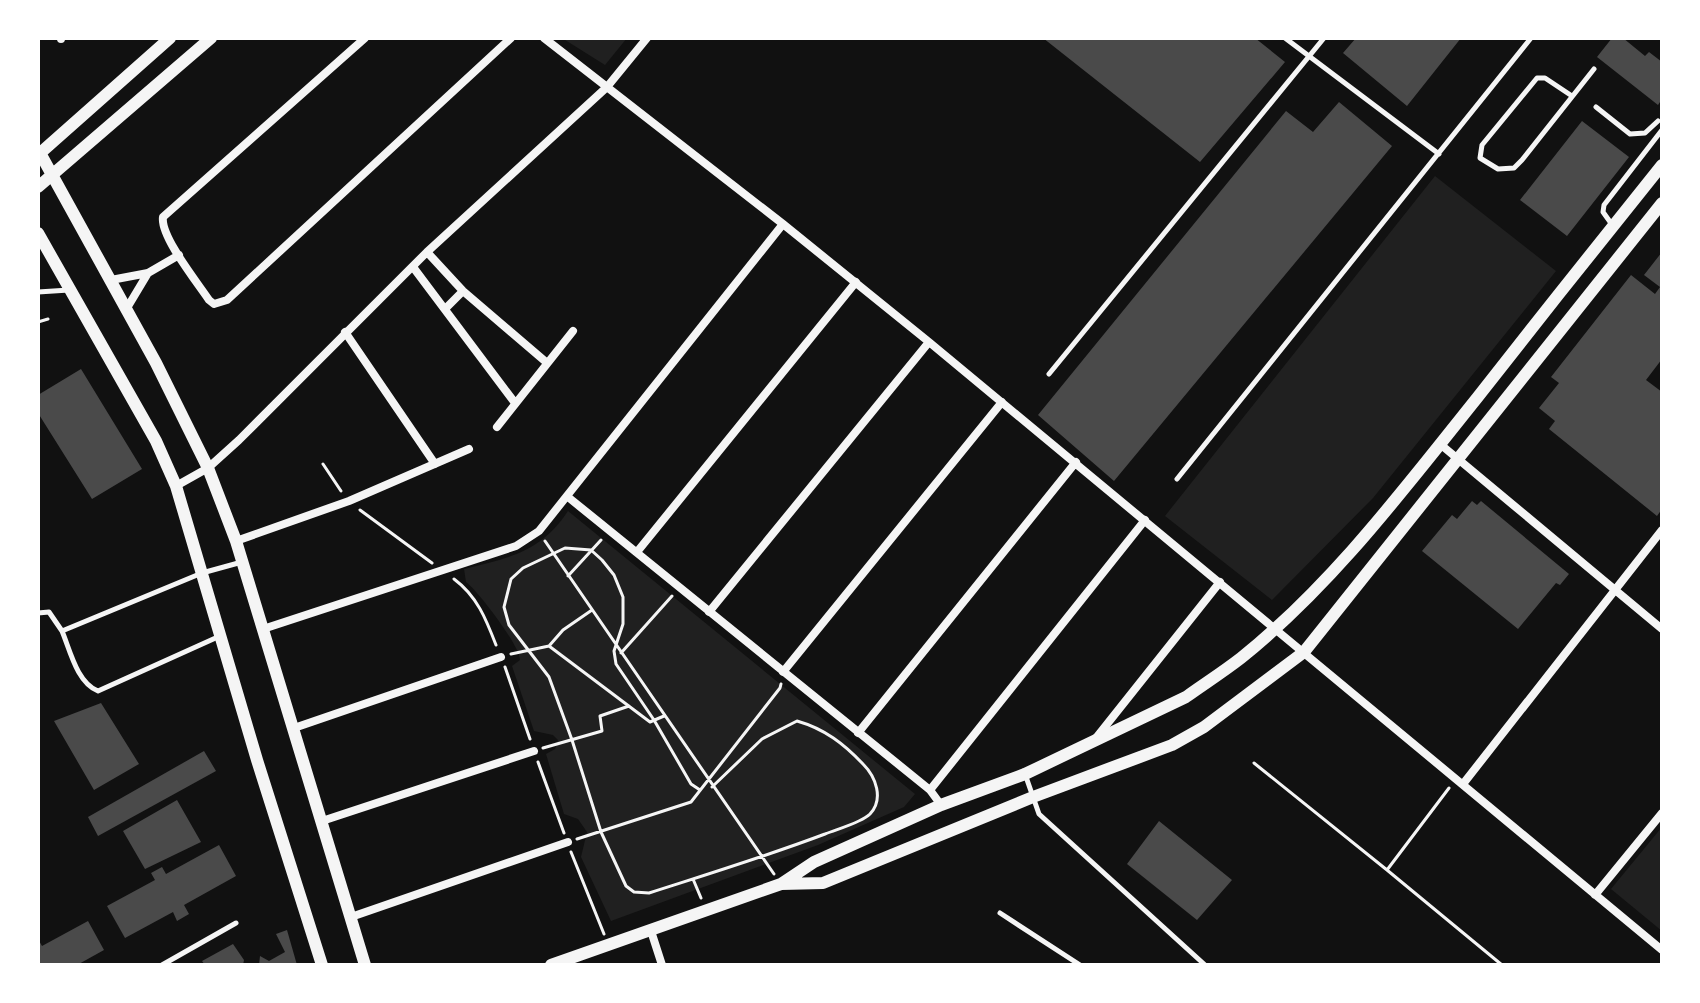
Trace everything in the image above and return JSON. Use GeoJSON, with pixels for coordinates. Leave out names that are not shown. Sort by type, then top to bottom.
{"type":"FeatureCollection","features":[{"type":"Feature","properties":{"kind":"street"},"geometry":{"type":"LineString","coordinates":[[170,38],[39,152],[127,308],[208,468],[236,541],[365,965]]}},
{"type":"Feature","properties":{"kind":"street"},"geometry":{"type":"LineString","coordinates":[[38,187],[211,38]]}},
{"type":"Feature","properties":{"kind":"street"},"geometry":{"type":"LineString","coordinates":[[365,38],[168,212],[162,222],[179,255],[214,304],[227,300],[511,38]]}},
{"type":"Feature","properties":{"kind":"street"},"geometry":{"type":"LineString","coordinates":[[544,38],[856,282],[1662,950]]}},
{"type":"Feature","properties":{"kind":"street"},"geometry":{"type":"LineString","coordinates":[[176,486],[208,468],[427,252],[607,87],[647,38]]}},
{"type":"Feature","properties":{"kind":"street"},"geometry":{"type":"LineString","coordinates":[[551,965],[781,884],[814,862],[941,805],[1025,774],[1186,697],[1241,658],[1346,557],[1662,165]]}},
{"type":"Feature","properties":{"kind":"street"},"geometry":{"type":"LineString","coordinates":[[781,884],[823,883],[1033,797],[1172,745],[1204,727],[1304,652],[1662,203]]}},
{"type":"Feature","properties":{"kind":"street"},"geometry":{"type":"LineString","coordinates":[[263,629],[516,546],[539,531],[783,224]]}},
{"type":"Feature","properties":{"kind":"street"},"geometry":{"type":"LineString","coordinates":[[38,233],[156,441],[176,486],[322,965]]}},
{"type":"Feature","properties":{"kind":"street"},"geometry":{"type":"LineString","coordinates":[[427,252],[463,291],[546,362]]}},
{"type":"Feature","properties":{"kind":"street"},"geometry":{"type":"LineString","coordinates":[[111,280],[148,273],[179,255]]}},
{"type":"Feature","properties":{"kind":"street"},"geometry":{"type":"LineString","coordinates":[[413,267],[515,403]]}},
{"type":"Feature","properties":{"kind":"street"},"geometry":{"type":"LineString","coordinates":[[127,308],[148,273]]}},
{"type":"Feature","properties":{"kind":"street"},"geometry":{"type":"LineString","coordinates":[[637,552],[856,282]]}},
{"type":"Feature","properties":{"kind":"street"},"geometry":{"type":"LineString","coordinates":[[446,308],[463,291]]}},
{"type":"Feature","properties":{"kind":"street"},"geometry":{"type":"LineString","coordinates":[[497,427],[573,331]]}},
{"type":"Feature","properties":{"kind":"street"},"geometry":{"type":"LineString","coordinates":[[345,332],[435,464]]}},
{"type":"Feature","properties":{"kind":"street"},"geometry":{"type":"LineString","coordinates":[[709,612],[929,342]]}},
{"type":"Feature","properties":{"kind":"street"},"geometry":{"type":"LineString","coordinates":[[783,672],[1002,402]]}},
{"type":"Feature","properties":{"kind":"street"},"geometry":{"type":"LineString","coordinates":[[1440,444],[1662,629]]}},
{"type":"Feature","properties":{"kind":"street"},"geometry":{"type":"LineString","coordinates":[[236,541],[349,501],[469,449]]}},
{"type":"Feature","properties":{"kind":"street"},"geometry":{"type":"LineString","coordinates":[[858,733],[1076,462]]}},
{"type":"Feature","properties":{"kind":"street"},"geometry":{"type":"LineString","coordinates":[[568,497],[930,790],[941,805]]}},
{"type":"Feature","properties":{"kind":"street"},"geometry":{"type":"LineString","coordinates":[[930,790],[1145,520]]}},
{"type":"Feature","properties":{"kind":"street"},"geometry":{"type":"LineString","coordinates":[[1460,781],[1662,530]]}},
{"type":"Feature","properties":{"kind":"street"},"geometry":{"type":"LineString","coordinates":[[1096,739],[1220,582]]}},
{"type":"Feature","properties":{"kind":"street"},"geometry":{"type":"LineString","coordinates":[[294,728],[501,657]]}},
{"type":"Feature","properties":{"kind":"street"},"geometry":{"type":"LineString","coordinates":[[322,821],[534,751]]}},
{"type":"Feature","properties":{"kind":"street"},"geometry":{"type":"LineString","coordinates":[[1595,895],[1662,813]]}},
{"type":"Feature","properties":{"kind":"street"},"geometry":{"type":"LineString","coordinates":[[351,917],[568,842]]}},
{"type":"Feature","properties":{"kind":"street"},"geometry":{"type":"LineString","coordinates":[[651,931],[662,965]]}},
{"type":"Feature","properties":{"kind":"lane"},"geometry":{"type":"LineString","coordinates":[[1285,38],[1439,154]]}},
{"type":"Feature","properties":{"kind":"lane"},"geometry":{"type":"LineString","coordinates":[[1049,374],[1324,38]]}},
{"type":"Feature","properties":{"kind":"lane"},"geometry":{"type":"LineString","coordinates":[[1177,479],[1531,38]]}},
{"type":"Feature","properties":{"kind":"lane"},"geometry":{"type":"LineString","coordinates":[[1572,96],[1545,78],[1537,78],[1482,145],[1480,158],[1498,169],[1514,168],[1594,69]]}},
{"type":"Feature","properties":{"kind":"lane"},"geometry":{"type":"LineString","coordinates":[[1596,107],[1630,134],[1645,133],[1658,121]]}},
{"type":"Feature","properties":{"kind":"lane"},"geometry":{"type":"LineString","coordinates":[[1613,226],[1603,212],[1604,205],[1662,130]]}},
{"type":"Feature","properties":{"kind":"lane"},"geometry":{"type":"LineString","coordinates":[[38,292],[70,290]]}},
{"type":"Feature","properties":{"kind":"lane"},"geometry":{"type":"LineString","coordinates":[[62,631],[202,573],[242,562]]}},
{"type":"Feature","properties":{"kind":"lane"},"geometry":{"type":"LineString","coordinates":[[38,613],[49,612],[62,631],[83,679],[89,688],[98,691],[221,635]]}},
{"type":"Feature","properties":{"kind":"lane"},"geometry":{"type":"LineString","coordinates":[[1025,774],[1039,814],[1205,965]]}},
{"type":"Feature","properties":{"kind":"lane"},"geometry":{"type":"LineString","coordinates":[[1000,913],[1080,965]]}},
{"type":"Feature","properties":{"kind":"lane"},"geometry":{"type":"LineString","coordinates":[[162,965],[236,923]]}},
{"type":"Feature","properties":{"kind":"path"},"geometry":{"type":"LineString","coordinates":[[38,322],[48,319]]}},
{"type":"Feature","properties":{"kind":"path"},"geometry":{"type":"LineString","coordinates":[[323,464],[349,501],[395,538],[443,570]]}},
{"type":"Feature","properties":{"kind":"path"},"geometry":{"type":"LineString","coordinates":[[568,576],[610,530]]}},
{"type":"Feature","properties":{"kind":"path"},"geometry":{"type":"LineString","coordinates":[[539,531],[781,884]]}},
{"type":"Feature","properties":{"kind":"path"},"geometry":{"type":"LineString","coordinates":[[700,790],[691,784],[654,720],[616,664],[614,651],[623,624],[623,597],[614,575],[591,550],[565,548],[523,568],[511,579],[504,607],[509,625],[549,677],[601,832],[626,886],[634,892],[649,893],[762,857],[869,815],[877,799],[876,782],[870,771],[847,747],[817,727],[797,721],[762,739],[712,787]]}},
{"type":"Feature","properties":{"kind":"path"},"geometry":{"type":"LineString","coordinates":[[621,653],[680,587]]}},
{"type":"Feature","properties":{"kind":"path"},"geometry":{"type":"LineString","coordinates":[[501,657],[549,646],[563,630],[592,610]]}},
{"type":"Feature","properties":{"kind":"path"},"geometry":{"type":"LineString","coordinates":[[549,646],[650,722],[664,716]]}},
{"type":"Feature","properties":{"kind":"path"},"geometry":{"type":"LineString","coordinates":[[568,842],[691,802],[780,688],[783,672]]}},
{"type":"Feature","properties":{"kind":"path"},"geometry":{"type":"LineString","coordinates":[[534,751],[602,731],[600,716],[629,706]]}},
{"type":"Feature","properties":{"kind":"path"},"geometry":{"type":"LineString","coordinates":[[1254,763],[1502,965]]}},
{"type":"Feature","properties":{"kind":"path"},"geometry":{"type":"LineString","coordinates":[[1387,870],[1460,781]]}},
{"type":"Feature","properties":{"kind":"path"},"geometry":{"type":"LineString","coordinates":[[693,879],[706,911]]}},
{"type":"Feature","properties":{"kind":"shaded area"},"geometry":{"type":"Polygon","coordinates":[[[562,38],[627,38],[605,65],[562,38]]]}},
{"type":"Feature","properties":{"kind":"shaded area"},"geometry":{"type":"Polygon","coordinates":[[[1435,176],[1556,271],[1373,498],[1272,600],[1165,516],[1435,176]]]}},
{"type":"Feature","properties":{"kind":"shaded area"},"geometry":{"type":"Polygon","coordinates":[[[568,511],[915,794],[904,807],[818,845],[611,921],[581,857],[587,832],[578,819],[564,814],[546,754],[555,749],[558,740],[553,735],[534,731],[512,666],[520,660],[518,653],[498,620],[466,582],[464,569],[523,551],[547,536],[568,511]]]}},
{"type":"Feature","properties":{"kind":"shaded area"},"geometry":{"type":"Polygon","coordinates":[[[1662,827],[1662,931],[1611,889],[1662,827]]]}},
{"type":"Feature","properties":{"kind":"building"},"geometry":{"type":"Polygon","coordinates":[[[1043,38],[1255,38],[1285,62],[1200,162],[1043,38]]]}},
{"type":"Feature","properties":{"kind":"building"},"geometry":{"type":"Polygon","coordinates":[[[1356,38],[1461,38],[1407,106],[1343,53],[1356,38]]]}},
{"type":"Feature","properties":{"kind":"building"},"geometry":{"type":"Polygon","coordinates":[[[1612,38],[1623,38],[1645,56],[1649,52],[1662,62],[1662,99],[1658,105],[1597,57],[1612,38]]]}},
{"type":"Feature","properties":{"kind":"building"},"geometry":{"type":"Polygon","coordinates":[[[1339,102],[1392,146],[1114,481],[1038,415],[1286,111],[1313,132],[1339,102]]]}},
{"type":"Feature","properties":{"kind":"building"},"geometry":{"type":"Polygon","coordinates":[[[1582,121],[1629,157],[1567,236],[1520,200],[1582,121]]]}},
{"type":"Feature","properties":{"kind":"building"},"geometry":{"type":"Polygon","coordinates":[[[1662,252],[1662,359],[1646,380],[1662,392],[1662,509],[1657,516],[1549,429],[1555,421],[1539,408],[1559,383],[1551,377],[1631,275],[1655,294],[1660,287],[1644,275],[1662,252]]]}},
{"type":"Feature","properties":{"kind":"building"},"geometry":{"type":"Polygon","coordinates":[[[81,369],[142,469],[92,499],[38,413],[38,395],[81,369]]]}},
{"type":"Feature","properties":{"kind":"building"},"geometry":{"type":"Polygon","coordinates":[[[1472,501],[1477,505],[1481,501],[1569,574],[1560,585],[1556,583],[1518,629],[1422,551],[1452,515],[1457,519],[1472,501]]]}},
{"type":"Feature","properties":{"kind":"building"},"geometry":{"type":"Polygon","coordinates":[[[101,703],[139,764],[94,790],[54,721],[101,703]]]}},
{"type":"Feature","properties":{"kind":"building"},"geometry":{"type":"Polygon","coordinates":[[[204,751],[216,771],[98,836],[88,817],[204,751]]]}},
{"type":"Feature","properties":{"kind":"building"},"geometry":{"type":"Polygon","coordinates":[[[177,800],[201,842],[145,869],[123,831],[177,800]]]}},
{"type":"Feature","properties":{"kind":"building"},"geometry":{"type":"Polygon","coordinates":[[[1159,821],[1232,880],[1197,920],[1127,864],[1159,821]]]}},
{"type":"Feature","properties":{"kind":"building"},"geometry":{"type":"Polygon","coordinates":[[[219,845],[236,876],[184,905],[189,914],[177,921],[173,912],[125,938],[107,906],[155,880],[151,873],[162,867],[166,874],[219,845]]]}},
{"type":"Feature","properties":{"kind":"building"},"geometry":{"type":"Polygon","coordinates":[[[88,921],[104,950],[77,965],[38,965],[38,939],[42,946],[88,921]]]}},
{"type":"Feature","properties":{"kind":"building"},"geometry":{"type":"Polygon","coordinates":[[[287,930],[297,965],[259,965],[260,956],[269,961],[285,952],[276,934],[287,930]]]}},
{"type":"Feature","properties":{"kind":"building"},"geometry":{"type":"Polygon","coordinates":[[[233,944],[244,960],[243,965],[205,965],[202,961],[233,944]]]}}]}
